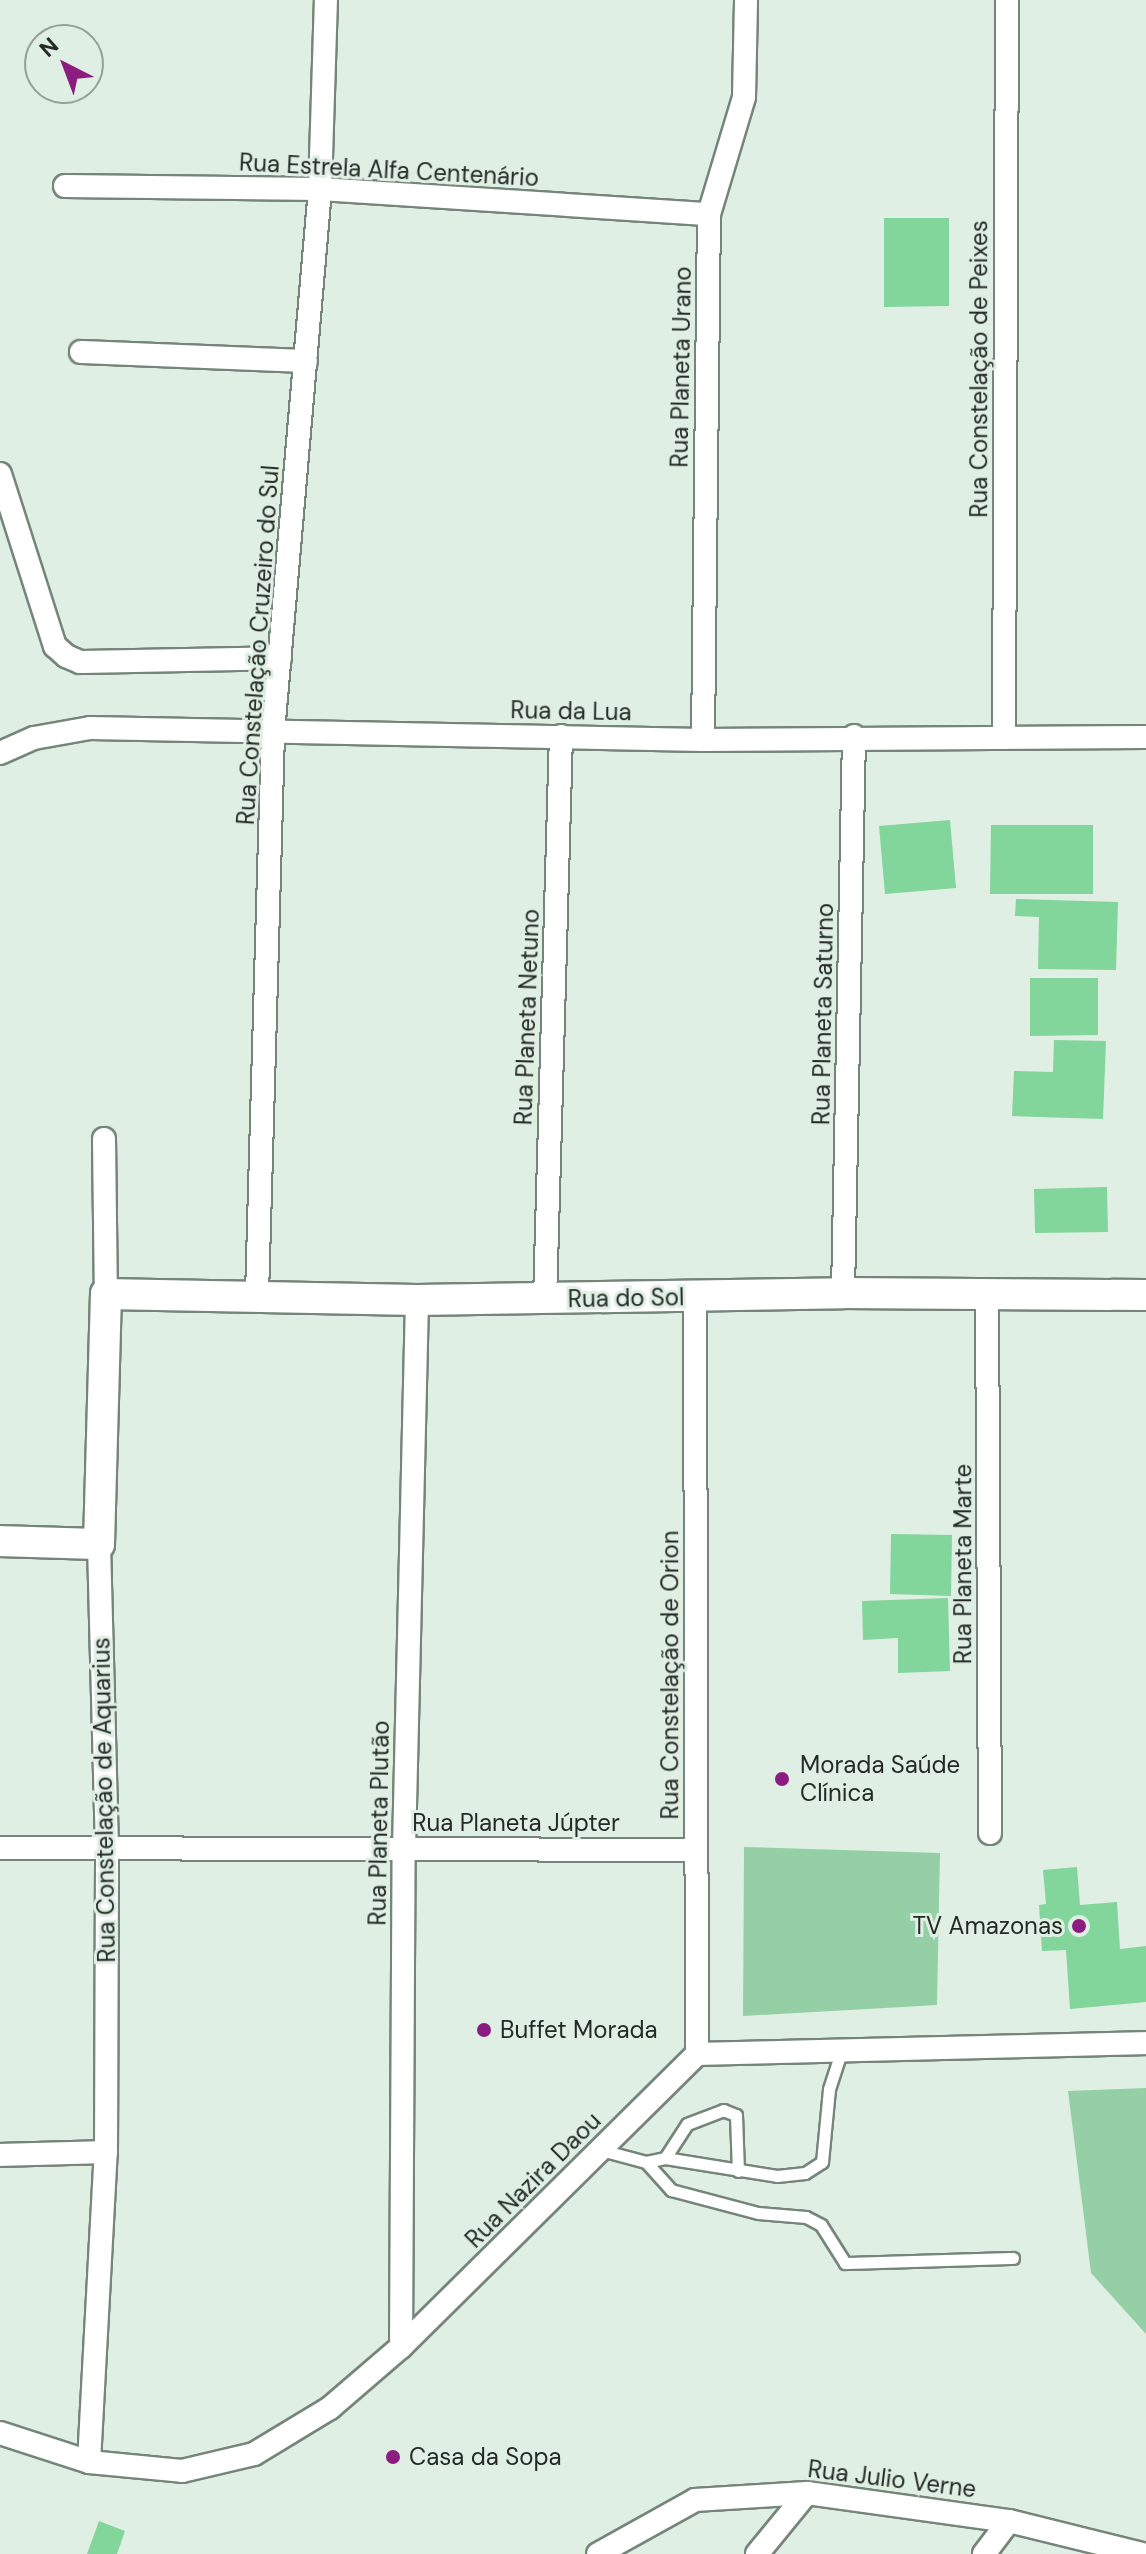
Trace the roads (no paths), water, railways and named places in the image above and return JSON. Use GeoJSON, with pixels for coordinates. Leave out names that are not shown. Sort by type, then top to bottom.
{"type":"FeatureCollection","features":[{"type":"Feature","properties":{"kind":"street","name":"Rua Constelação Cruzeiro do Sul"},"geometry":{"type":"LineString","coordinates":[[257,1295],[273,732],[320,189],[326,0]]}},
{"type":"Feature","properties":{"kind":"street","name":"Rua Planeta Urano"},"geometry":{"type":"LineString","coordinates":[[703,740],[709,214],[744,97],[746,0]]}},
{"type":"Feature","properties":{"kind":"street","name":"Rua Constelação de Peixes"},"geometry":{"type":"LineString","coordinates":[[1004,738],[1007,0]]}},
{"type":"Feature","properties":{"kind":"street","name":"Rua Estrela Alfa Centenário"},"geometry":{"type":"LineString","coordinates":[[65,186],[320,189],[709,214]]}},
{"type":"Feature","properties":{"kind":"street"},"geometry":{"type":"LineString","coordinates":[[81,352],[306,361]]}},
{"type":"Feature","properties":{"kind":"street"},"geometry":{"type":"LineString","coordinates":[[0,474],[55,646],[66,656],[80,662],[280,658]]}},
{"type":"Feature","properties":{"kind":"street","name":"Rua da Lua"},"geometry":{"type":"LineString","coordinates":[[0,753],[34,738],[90,728],[703,740],[854,736],[1146,737]]}},
{"type":"Feature","properties":{"kind":"street","name":"Rua Planeta Netuno"},"geometry":{"type":"LineString","coordinates":[[545,1300],[561,736]]}},
{"type":"Feature","properties":{"kind":"street","name":"Rua Planeta Saturno"},"geometry":{"type":"LineString","coordinates":[[843,1293],[854,736]]}},
{"type":"Feature","properties":{"kind":"street","name":"Rua Constelação de Aquarius"},"geometry":{"type":"LineString","coordinates":[[89,2462],[106,2152],[107,1850],[99,1544],[106,1294],[104,1139]]}},
{"type":"Feature","properties":{"kind":"street","name":"Rua do Sol"},"geometry":{"type":"LineString","coordinates":[[106,1294],[417,1300],[843,1293],[1146,1295]]}},
{"type":"Feature","properties":{"kind":"street","name":"Rua Constelação de Orion"},"geometry":{"type":"LineString","coordinates":[[695,1296],[697,2054]]}},
{"type":"Feature","properties":{"kind":"street","name":"Rua Planeta Marte"},"geometry":{"type":"LineString","coordinates":[[987,1296],[990,1833]]}},
{"type":"Feature","properties":{"kind":"street","name":"Rua Planeta Plutão"},"geometry":{"type":"LineString","coordinates":[[401,2347],[404,1848],[417,1300]]}},
{"type":"Feature","properties":{"kind":"street"},"geometry":{"type":"LineString","coordinates":[[0,1541],[99,1544]]}},
{"type":"Feature","properties":{"kind":"street","name":"Rua Planeta Júpter"},"geometry":{"type":"LineString","coordinates":[[0,1848],[696,1850]]}},
{"type":"Feature","properties":{"kind":"street"},"geometry":{"type":"LineString","coordinates":[[697,2054],[1146,2043]]}},
{"type":"Feature","properties":{"kind":"street","name":"Rua Nazira Daou"},"geometry":{"type":"LineString","coordinates":[[0,2433],[89,2462],[182,2471],[254,2454],[330,2408],[401,2347],[697,2054]]}},
{"type":"Feature","properties":{"kind":"street"},"geometry":{"type":"LineString","coordinates":[[0,2155],[106,2152]]}},
{"type":"Feature","properties":{"kind":"street"},"geometry":{"type":"LineString","coordinates":[[757,2554],[807,2493]]}},
{"type":"Feature","properties":{"kind":"street","name":"Rua Julio Verne"},"geometry":{"type":"LineString","coordinates":[[598,2554],[640,2526],[695,2500],[807,2493],[1009,2521],[1142,2554]]}},
{"type":"Feature","properties":{"kind":"street"},"geometry":{"type":"LineString","coordinates":[[984,2554],[1009,2521]]}},
{"type":"Feature","properties":{"kind":"lane"},"geometry":{"type":"LineString","coordinates":[[601,2150],[646,2162],[665,2158],[793,2177],[822,2162],[829,2089],[841,2051]]}},
{"type":"Feature","properties":{"kind":"lane"},"geometry":{"type":"LineString","coordinates":[[665,2158],[687,2124],[723,2110],[736,2115],[738,2171]]}},
{"type":"Feature","properties":{"kind":"lane"},"geometry":{"type":"LineString","coordinates":[[646,2162],[671,2190],[758,2213],[806,2217],[821,2225],[845,2263],[1013,2258]]}},
{"type":"Feature","properties":{"kind":"place","name":"Morada Saúde Clínica"},"geometry":{"type":"Point","coordinates":[782,1779]}},
{"type":"Feature","properties":{"kind":"place","name":"TV Amazonas"},"geometry":{"type":"Point","coordinates":[1079,1926]}},
{"type":"Feature","properties":{"kind":"place","name":"Buffet Morada"},"geometry":{"type":"Point","coordinates":[484,2030]}},
{"type":"Feature","properties":{"kind":"place","name":"Casa da Sopa"},"geometry":{"type":"Point","coordinates":[393,2457]}}]}
